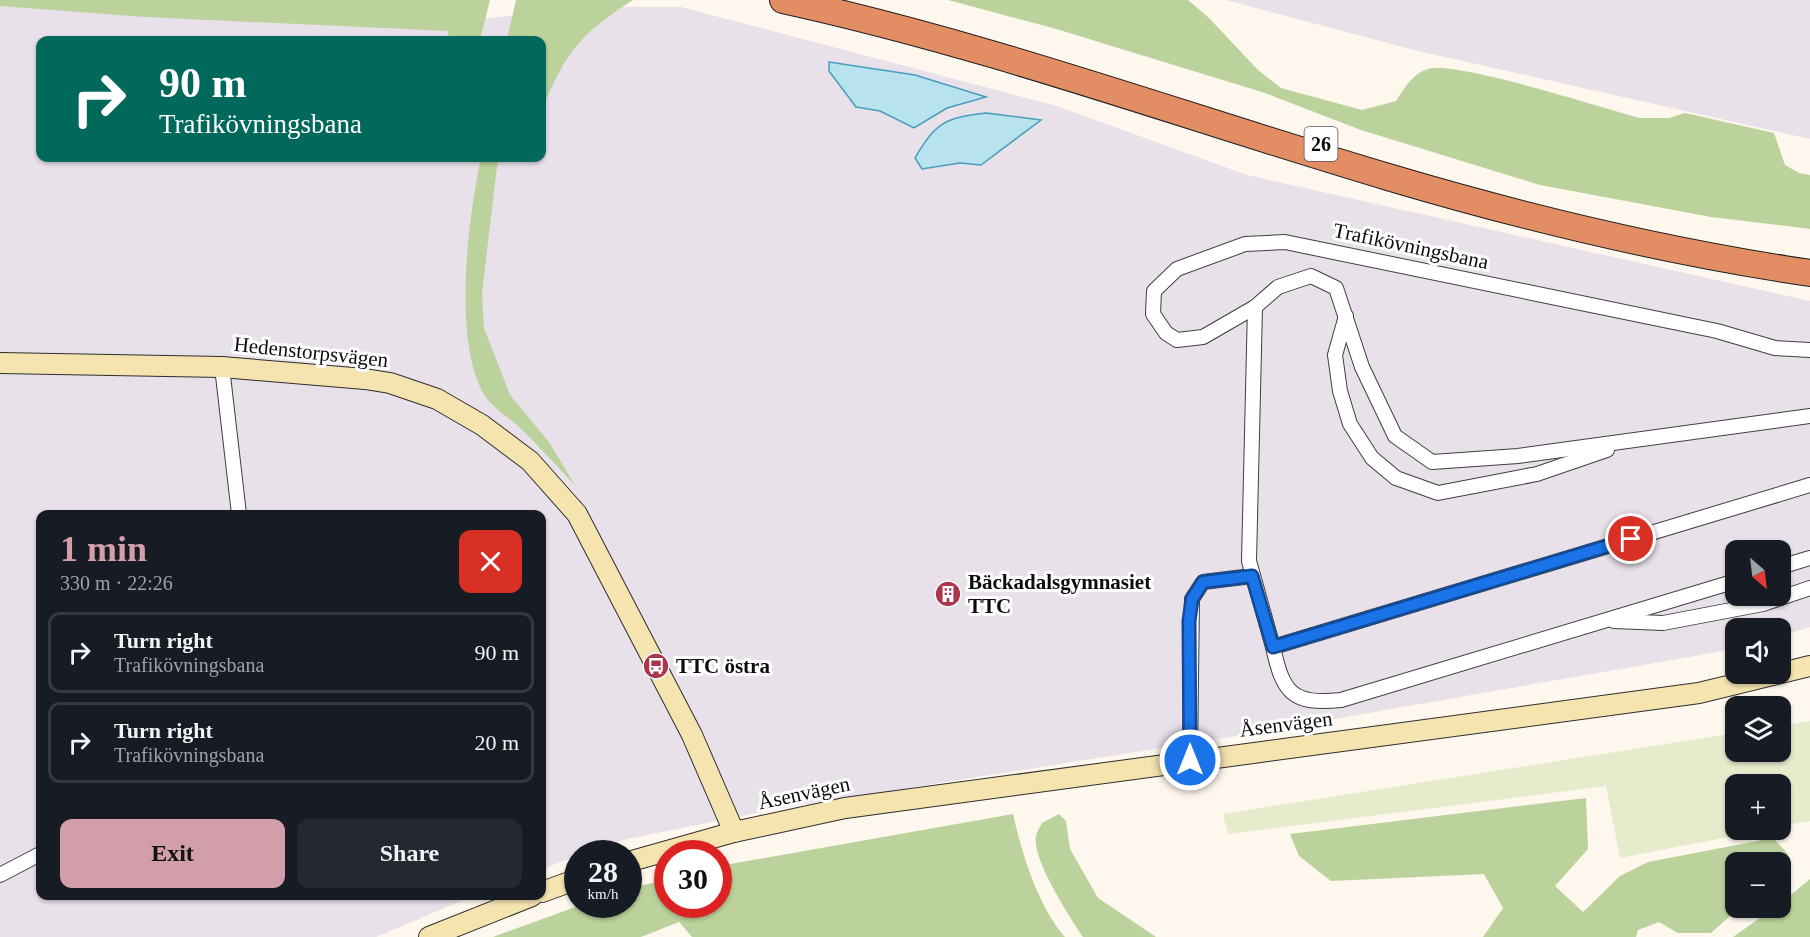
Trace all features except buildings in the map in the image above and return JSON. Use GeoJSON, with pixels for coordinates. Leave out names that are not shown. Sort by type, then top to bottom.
{"type":"FeatureCollection","features":[{"type":"Feature","properties":{"kind":"highway","name":"26"},"geometry":{"type":"LineString","coordinates":[[783,0],[930,34],[1017,59],[1386,177],[1482,204],[1625,238],[1810,273]]}},
{"type":"Feature","properties":{"kind":"highway","name":"26"},"geometry":{"type":"LineString","coordinates":[[838,0],[1031,50],[1484,194],[1628,228],[1810,262]]}},
{"type":"Feature","properties":{"kind":"street","name":"Trafikövningsbana"},"geometry":{"type":"LineString","coordinates":[[1810,350],[1775,348],[1717,331],[1285,242],[1245,244],[1177,269],[1154,291],[1153,314],[1167,333],[1177,340],[1203,337],[1255,307],[1278,287],[1311,276],[1336,288],[1362,367],[1395,436],[1432,462],[1518,456],[1810,416]]}},
{"type":"Feature","properties":{"kind":"street"},"geometry":{"type":"LineString","coordinates":[[1255,307],[1249,561],[1279,674],[1293,694],[1314,703],[1341,700],[1725,584]]}},
{"type":"Feature","properties":{"kind":"street","name":"Trafikövningsbana"},"geometry":{"type":"LineString","coordinates":[[1346,316],[1335,355],[1340,391],[1350,424],[1372,458],[1396,478],[1438,493],[1537,474],[1636,440]]}},
{"type":"Feature","properties":{"kind":"street","name":"Hedenstorpsvägen"},"geometry":{"type":"LineString","coordinates":[[0,363],[222,367],[342,376],[405,388],[437,399],[482,425],[530,461],[577,514],[692,735],[734,832]]}},
{"type":"Feature","properties":{"kind":"street"},"geometry":{"type":"LineString","coordinates":[[222,367],[239,510]]}},
{"type":"Feature","properties":{"kind":"street"},"geometry":{"type":"LineString","coordinates":[[1273,647],[1810,485]]}},
{"type":"Feature","properties":{"kind":"street"},"geometry":{"type":"LineString","coordinates":[[1791,564],[1810,558]]}},
{"type":"Feature","properties":{"kind":"street"},"geometry":{"type":"LineString","coordinates":[[1190,760],[1192,599],[1203,582],[1252,576]]}},
{"type":"Feature","properties":{"kind":"street"},"geometry":{"type":"LineString","coordinates":[[1603,621],[1663,623],[1763,604],[1810,588]]}},
{"type":"Feature","properties":{"kind":"street","name":"Åsenvägen"},"geometry":{"type":"LineString","coordinates":[[642,858],[734,832],[845,808],[1699,693],[1810,666]]}},
{"type":"Feature","properties":{"kind":"street"},"geometry":{"type":"LineString","coordinates":[[0,875],[36,856]]}},
{"type":"Feature","properties":{"kind":"street"},"geometry":{"type":"LineString","coordinates":[[546,891],[564,884]]}},
{"type":"Feature","properties":{"kind":"street"},"geometry":{"type":"LineString","coordinates":[[429,937],[522,900]]}},
{"type":"Feature","properties":{"kind":"shaded area"},"geometry":{"type":"Polygon","coordinates":[[[1226,0],[1810,0],[1810,139],[1414,50],[1226,0]]]}},
{"type":"Feature","properties":{"kind":"shaded area"},"geometry":{"type":"Polygon","coordinates":[[[0,6],[475,19],[621,7],[681,7],[1057,106],[1247,175],[1810,301],[1810,627],[1791,633],[1791,618],[1725,618],[1725,651],[1225,738],[787,807],[624,840],[564,840],[564,861],[546,868],[546,510],[36,510],[36,900],[464,900],[376,937],[0,937],[0,6]]]}},
{"type":"Feature","properties":{"kind":"green space"},"geometry":{"type":"Polygon","coordinates":[[[0,0],[490,0],[481,36],[449,36],[448,31],[145,17],[0,6],[0,0]]]}},
{"type":"Feature","properties":{"kind":"green space"},"geometry":{"type":"Polygon","coordinates":[[[516,0],[633,0],[599,24],[577,46],[559,72],[546,100],[546,36],[508,36],[516,0]]]}},
{"type":"Feature","properties":{"kind":"green space"},"geometry":{"type":"Polygon","coordinates":[[[948,0],[1188,0],[1209,18],[1258,70],[1281,88],[1362,110],[1396,101],[1409,82],[1418,74],[1428,69],[1444,68],[1498,78],[1640,118],[1669,118],[1685,113],[1774,133],[1785,165],[1799,173],[1810,175],[1810,229],[1711,217],[1540,185],[1361,130],[1265,93],[1053,28],[948,0]]]}},
{"type":"Feature","properties":{"kind":"green space"},"geometry":{"type":"Polygon","coordinates":[[[480,162],[498,162],[482,293],[484,328],[510,395],[549,442],[576,487],[519,427],[488,400],[475,373],[469,345],[466,280],[480,162]]]}},
{"type":"Feature","properties":{"kind":"green space"},"geometry":{"type":"Polygon","coordinates":[[[1810,721],[1810,821],[1791,824],[1791,774],[1725,774],[1725,838],[1620,858],[1606,786],[1228,834],[1223,814],[1725,735],[1725,762],[1791,762],[1791,724],[1810,721]]]}},
{"type":"Feature","properties":{"kind":"green space"},"geometry":{"type":"Polygon","coordinates":[[[1586,798],[1588,849],[1555,886],[1583,912],[1620,876],[1648,862],[1763,840],[1775,840],[1786,852],[1725,852],[1725,918],[1728,918],[1711,933],[1678,933],[1659,922],[1638,930],[1636,937],[1483,937],[1503,908],[1484,874],[1331,881],[1299,856],[1290,834],[1586,798]]]}},
{"type":"Feature","properties":{"kind":"green space"},"geometry":{"type":"Polygon","coordinates":[[[1013,814],[1032,879],[1047,910],[1065,937],[692,937],[679,922],[641,937],[493,937],[564,911],[564,918],[642,918],[642,886],[654,882],[654,918],[732,918],[732,864],[1013,814]]]}},
{"type":"Feature","properties":{"kind":"green space"},"geometry":{"type":"Polygon","coordinates":[[[1059,814],[1066,821],[1070,849],[1098,898],[1156,937],[1083,937],[1053,888],[1036,846],[1036,836],[1042,823],[1059,814]]]}},
{"type":"Feature","properties":{"kind":"green space"},"geometry":{"type":"Polygon","coordinates":[[[1810,879],[1810,937],[1733,937],[1760,918],[1791,918],[1791,895],[1810,879]]]}},
{"type":"Feature","properties":{"kind":"water"},"geometry":{"type":"Polygon","coordinates":[[[829,62],[915,75],[986,97],[947,108],[914,128],[880,111],[856,107],[829,71],[829,62]]]}},
{"type":"Feature","properties":{"kind":"water"},"geometry":{"type":"Polygon","coordinates":[[[986,113],[1041,120],[981,165],[960,163],[922,169],[915,158],[936,129],[951,120],[986,113]]]}},
{"type":"Feature","properties":{"kind":"place","name":"Bäckadalsgymnasiet TTC"},"geometry":{"type":"Point","coordinates":[948,594]}},
{"type":"Feature","properties":{"kind":"place","name":"TTC östra"},"geometry":{"type":"Point","coordinates":[656,666]}},
{"type":"Feature","properties":{"kind":"route"},"geometry":{"type":"LineString","coordinates":[[1190,760],[1189,621],[1192,599],[1203,582],[1252,576],[1273,647],[1631,539]]}}]}
